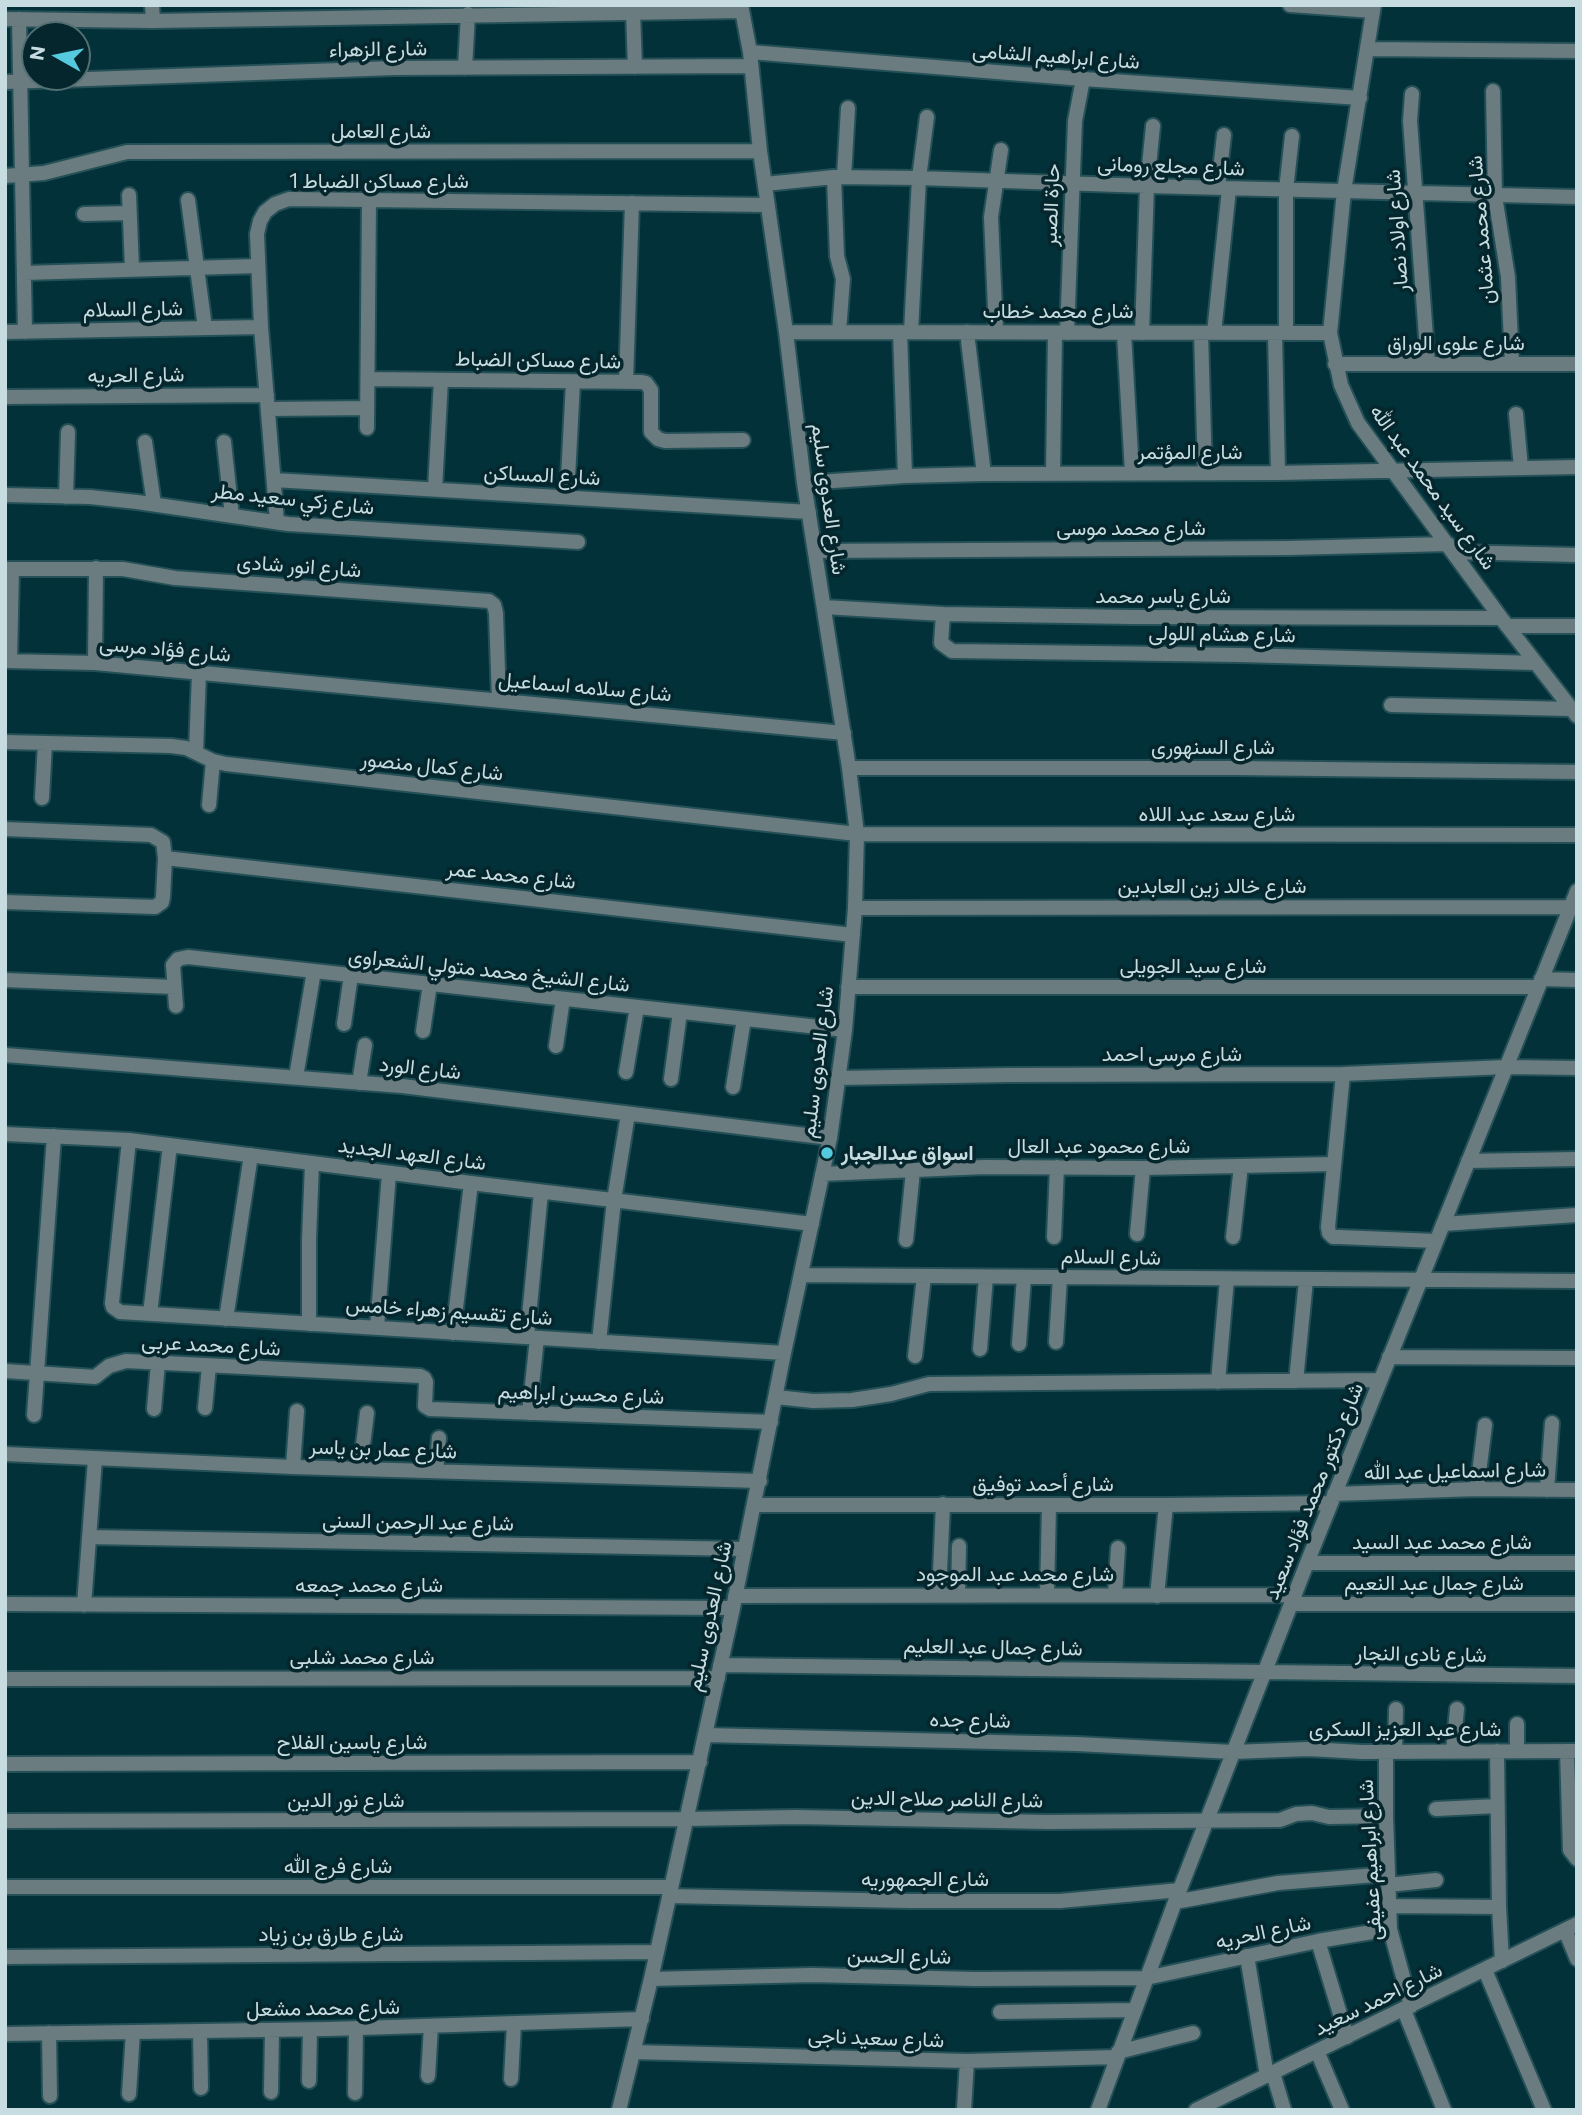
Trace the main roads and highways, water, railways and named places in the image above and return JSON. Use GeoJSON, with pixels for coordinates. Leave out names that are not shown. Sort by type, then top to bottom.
{"type":"FeatureCollection","features":[{"type":"Feature","properties":{"kind":"place","name":"اسواق عبدالجبار"},"geometry":{"type":"Point","coordinates":[827,1153]}}]}
